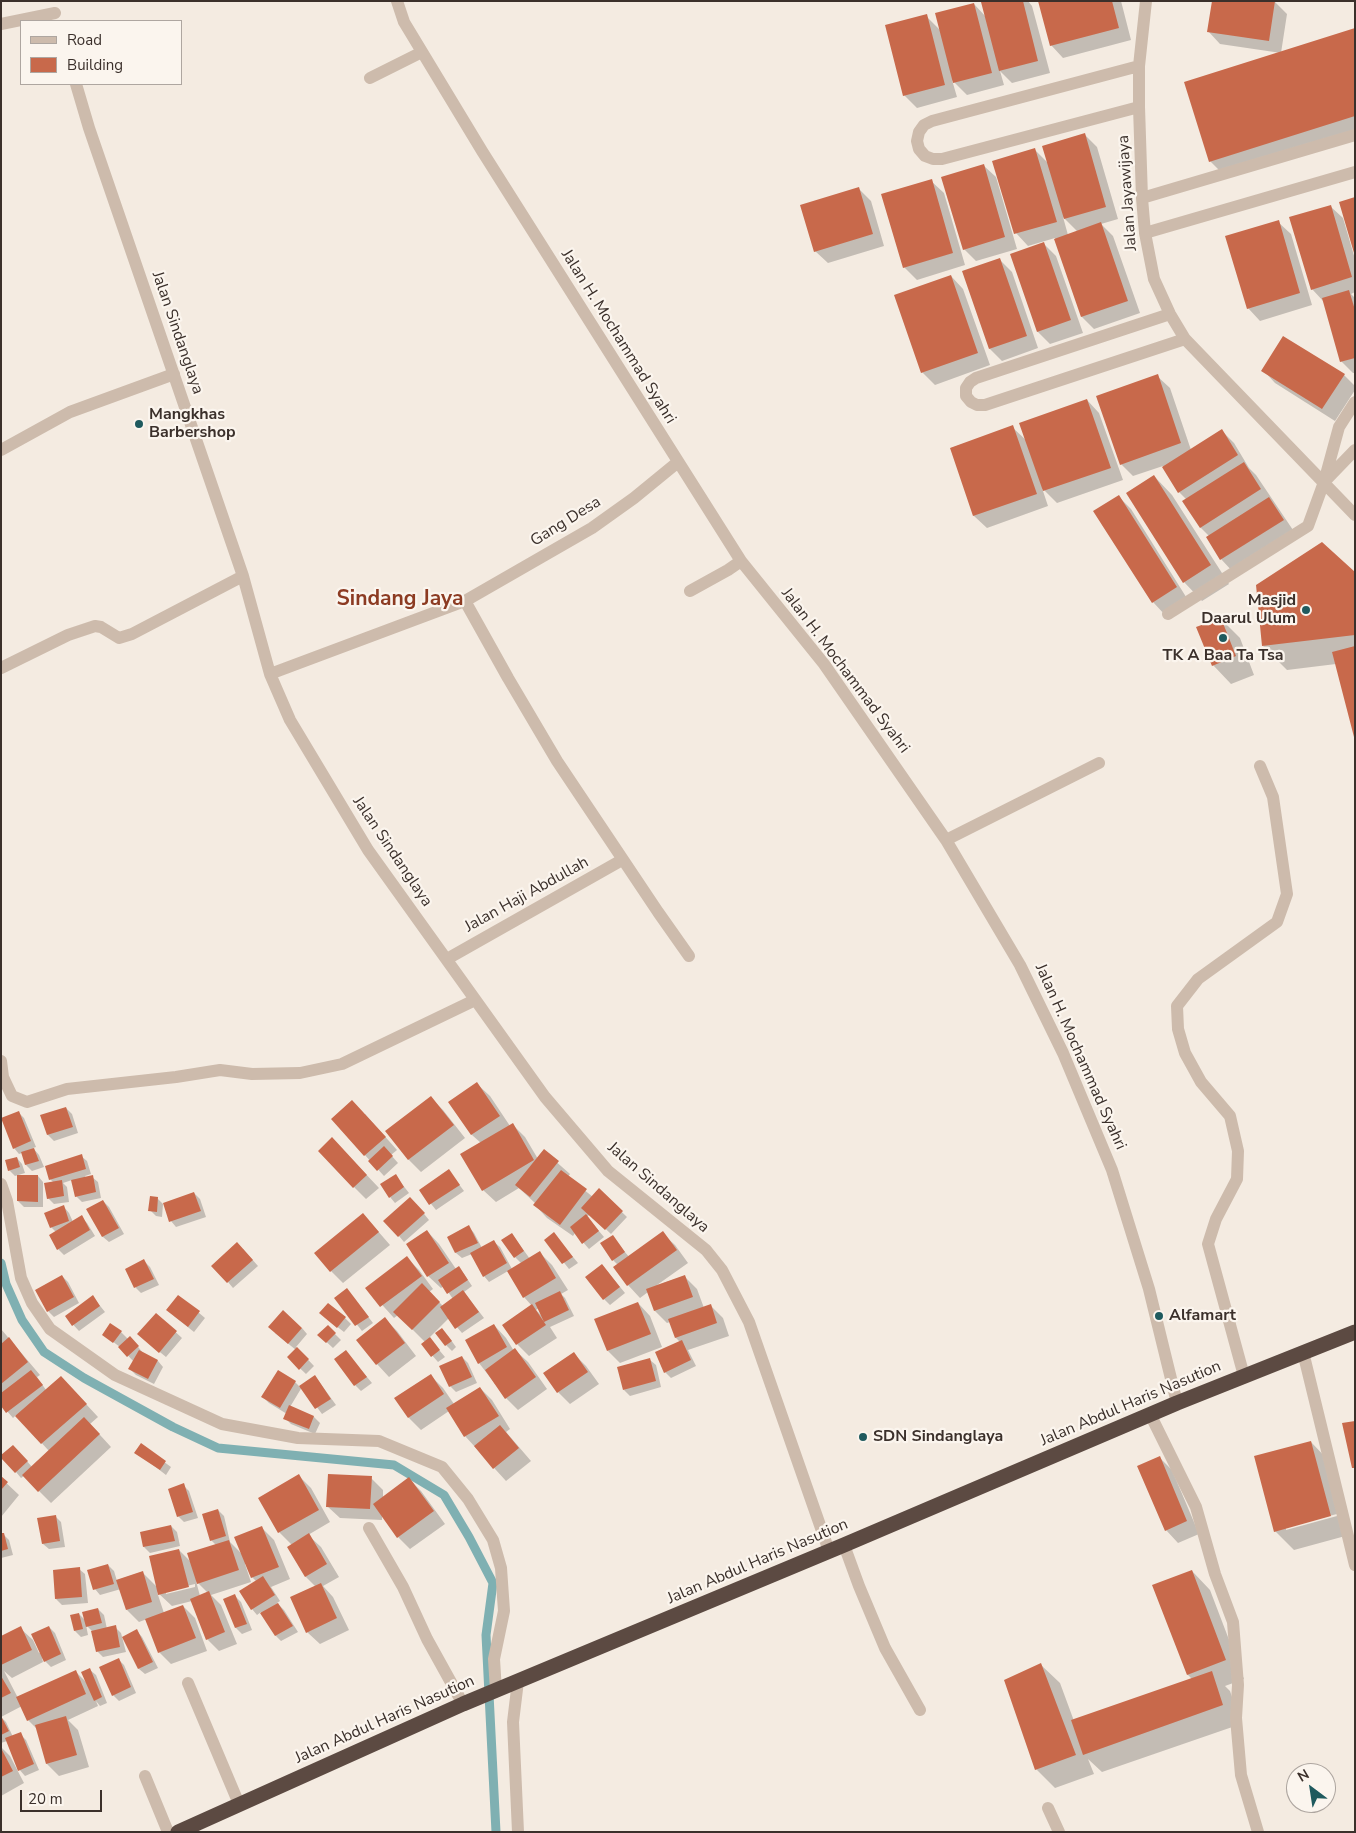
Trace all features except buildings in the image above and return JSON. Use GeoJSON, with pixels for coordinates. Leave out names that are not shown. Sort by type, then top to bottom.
{"type":"FeatureCollection","features":[{"type":"Feature","properties":{"kind":"highway","name":"Jalan Abdul Haris Nasution"},"geometry":{"type":"LineString","coordinates":[[178,1832],[466,1703],[844,1545],[1150,1414],[1355,1332]]}},
{"type":"Feature","properties":{"kind":"street","name":"Jalan H. Mochammad Syahri"},"geometry":{"type":"LineString","coordinates":[[397,1],[404,22],[488,160],[741,561],[824,664],[946,840],[1020,965],[1063,1053],[1112,1170],[1149,1289],[1177,1403]]}},
{"type":"Feature","properties":{"kind":"street","name":"Jalan Jayawijaya"},"geometry":{"type":"LineString","coordinates":[[1146,1],[1140,66],[1139,108],[1145,233],[1154,279],[1170,314],[1185,339],[1355,515]]}},
{"type":"Feature","properties":{"kind":"street"},"geometry":{"type":"LineString","coordinates":[[1,24],[55,12]]}},
{"type":"Feature","properties":{"kind":"street"},"geometry":{"type":"LineString","coordinates":[[370,78],[422,52]]}},
{"type":"Feature","properties":{"kind":"street"},"geometry":{"type":"LineString","coordinates":[[1139,108],[942,159],[933,159],[925,156],[919,149],[917,141],[919,132],[924,125],[932,121],[1140,66]]}},
{"type":"Feature","properties":{"kind":"street","name":"Jalan Sindanglaya"},"geometry":{"type":"LineString","coordinates":[[76,85],[89,128],[243,576],[270,674],[290,720],[368,850],[545,1097],[608,1171],[706,1250],[722,1270],[749,1322],[829,1551]]}},
{"type":"Feature","properties":{"kind":"street"},"geometry":{"type":"LineString","coordinates":[[1142,198],[1355,135]]}},
{"type":"Feature","properties":{"kind":"street"},"geometry":{"type":"LineString","coordinates":[[1145,233],[1355,172]]}},
{"type":"Feature","properties":{"kind":"street"},"geometry":{"type":"LineString","coordinates":[[1170,314],[976,378],[966,388],[966,396],[970,402],[984,405],[1185,339]]}},
{"type":"Feature","properties":{"kind":"street"},"geometry":{"type":"LineString","coordinates":[[1,450],[70,412],[174,374]]}},
{"type":"Feature","properties":{"kind":"street"},"geometry":{"type":"LineString","coordinates":[[1168,614],[1308,526],[1324,482],[1339,427],[1355,402]]}},
{"type":"Feature","properties":{"kind":"street"},"geometry":{"type":"LineString","coordinates":[[1324,482],[1355,450]]}},
{"type":"Feature","properties":{"kind":"street","name":"Gang Desa"},"geometry":{"type":"LineString","coordinates":[[270,674],[465,601],[592,528],[634,498],[678,462]]}},
{"type":"Feature","properties":{"kind":"street"},"geometry":{"type":"LineString","coordinates":[[690,591],[741,561]]}},
{"type":"Feature","properties":{"kind":"street"},"geometry":{"type":"LineString","coordinates":[[1,668],[68,635],[95,626],[101,627],[119,638],[132,634],[243,576]]}},
{"type":"Feature","properties":{"kind":"street"},"geometry":{"type":"LineString","coordinates":[[465,601],[557,761],[622,860],[689,956]]}},
{"type":"Feature","properties":{"kind":"street"},"geometry":{"type":"LineString","coordinates":[[946,840],[1099,763]]}},
{"type":"Feature","properties":{"kind":"street"},"geometry":{"type":"LineString","coordinates":[[1244,1376],[1208,1244],[1216,1219],[1237,1179],[1238,1150],[1230,1116],[1201,1082],[1185,1053],[1178,1029],[1178,1006],[1198,979],[1277,922],[1286,894],[1273,796],[1260,766]]}},
{"type":"Feature","properties":{"kind":"street","name":"Jalan Haji Abdullah"},"geometry":{"type":"LineString","coordinates":[[447,959],[622,860]]}},
{"type":"Feature","properties":{"kind":"street"},"geometry":{"type":"LineString","coordinates":[[1,1061],[3,1077],[12,1096],[27,1102],[66,1089],[176,1077],[220,1070],[252,1074],[300,1073],[342,1064],[475,1000]]}},
{"type":"Feature","properties":{"kind":"street"},"geometry":{"type":"LineString","coordinates":[[1,1184],[8,1201],[21,1278],[32,1303],[50,1329],[115,1375],[222,1424],[298,1438],[379,1440],[442,1466],[468,1499],[493,1540],[501,1568],[504,1611],[494,1659],[499,1689]]}},
{"type":"Feature","properties":{"kind":"street"},"geometry":{"type":"LineString","coordinates":[[1303,1352],[1355,1565]]}},
{"type":"Feature","properties":{"kind":"street"},"geometry":{"type":"LineString","coordinates":[[1150,1414],[1196,1507],[1215,1574],[1233,1622],[1238,1685],[1236,1718],[1241,1775],[1258,1832]]}},
{"type":"Feature","properties":{"kind":"street"},"geometry":{"type":"LineString","coordinates":[[370,1528],[403,1587],[427,1639],[466,1703]]}},
{"type":"Feature","properties":{"kind":"street"},"geometry":{"type":"LineString","coordinates":[[844,1545],[885,1648],[920,1710]]}},
{"type":"Feature","properties":{"kind":"street"},"geometry":{"type":"LineString","coordinates":[[518,1681],[513,1722],[518,1832]]}},
{"type":"Feature","properties":{"kind":"street"},"geometry":{"type":"LineString","coordinates":[[188,1683],[239,1804]]}},
{"type":"Feature","properties":{"kind":"street"},"geometry":{"type":"LineString","coordinates":[[145,1776],[168,1832]]}},
{"type":"Feature","properties":{"kind":"street"},"geometry":{"type":"LineString","coordinates":[[1048,1808],[1059,1832]]}},
{"type":"Feature","properties":{"kind":"waterway"},"geometry":{"type":"LineString","coordinates":[[1,1263],[6,1284],[22,1320],[44,1352],[84,1378],[173,1427],[218,1448],[394,1465],[444,1495],[493,1583],[486,1635],[496,1832]]}},
{"type":"Feature","properties":{"kind":"place","name":"Mangkhas Barbershop"},"geometry":{"type":"Point","coordinates":[139,424]}},
{"type":"Feature","properties":{"kind":"place","name":"Masjid Daarul Ulum"},"geometry":{"type":"Point","coordinates":[1306,610]}},
{"type":"Feature","properties":{"kind":"place","name":"TK A Baa Ta Tsa"},"geometry":{"type":"Point","coordinates":[1223,638]}},
{"type":"Feature","properties":{"kind":"place","name":"Alfamart"},"geometry":{"type":"Point","coordinates":[1159,1316]}},
{"type":"Feature","properties":{"kind":"place","name":"SDN Sindanglaya"},"geometry":{"type":"Point","coordinates":[863,1437]}},
{"type":"Feature","properties":{"kind":"district","name":"Sindang Jaya"},"geometry":{"type":"Point","coordinates":[400,600]}}]}
